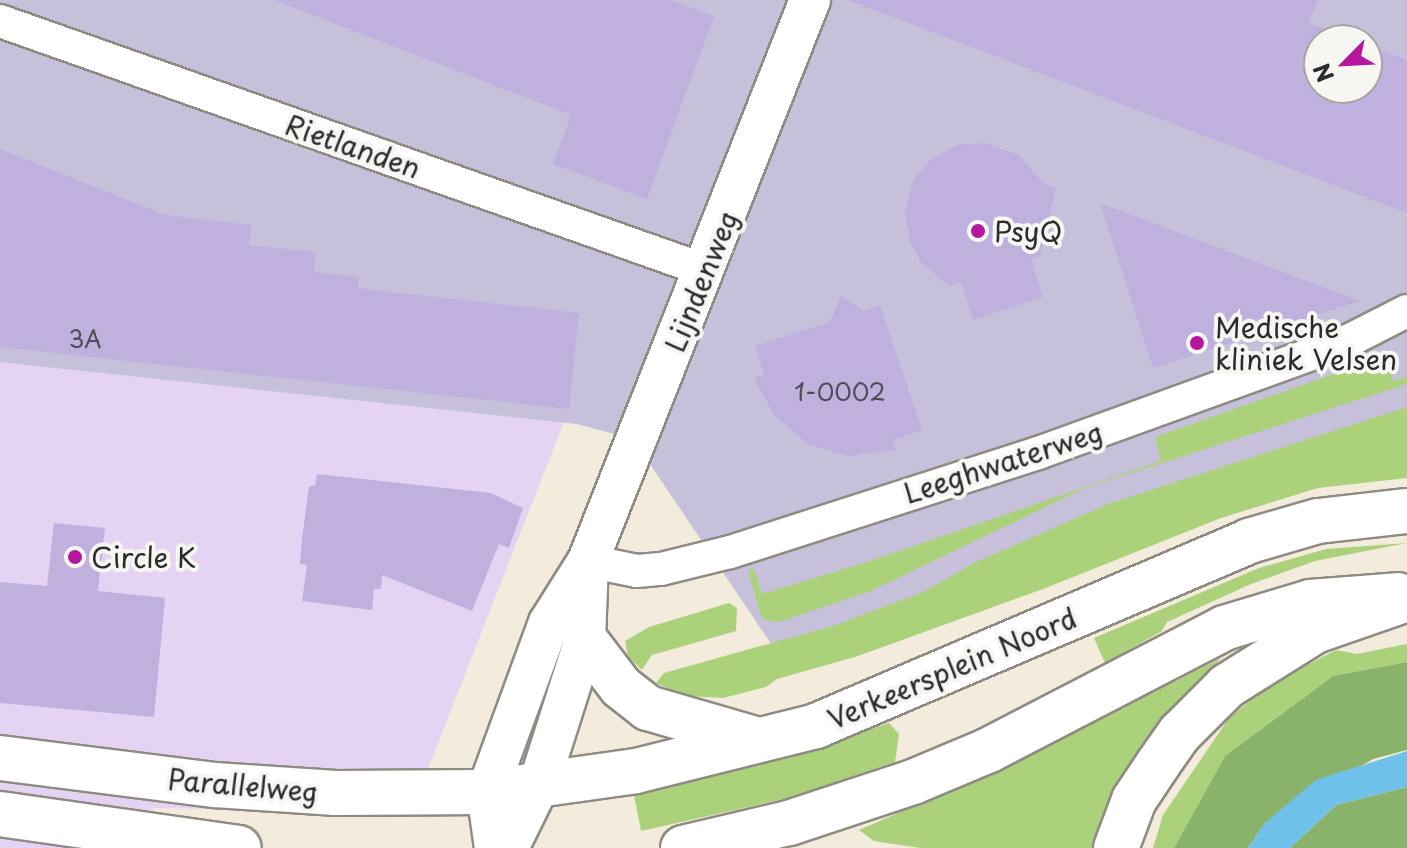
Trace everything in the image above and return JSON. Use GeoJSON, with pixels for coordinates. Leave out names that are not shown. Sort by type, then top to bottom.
{"type":"FeatureCollection","features":[{"type":"Feature","properties":{"kind":"main road","name":"Verkeersplein Noord"},"geometry":{"type":"LineString","coordinates":[[487,792],[538,787],[764,742],[937,677],[1249,541],[1318,521],[1407,511]]}},
{"type":"Feature","properties":{"kind":"main road"},"geometry":{"type":"LineString","coordinates":[[683,848],[789,823],[913,782],[989,750],[1224,628],[1310,602],[1407,597]]}},
{"type":"Feature","properties":{"kind":"main road"},"geometry":{"type":"LineString","coordinates":[[1116,848],[1134,800],[1158,764],[1180,733],[1227,686],[1315,631],[1407,597]]}},
{"type":"Feature","properties":{"kind":"main road"},"geometry":{"type":"LineString","coordinates":[[585,640],[621,687],[648,708],[764,742]]}},
{"type":"Feature","properties":{"kind":"main road","name":"Parallelweg"},"geometry":{"type":"LineString","coordinates":[[0,758],[215,785],[336,793],[487,792]]}},
{"type":"Feature","properties":{"kind":"main road"},"geometry":{"type":"LineString","coordinates":[[0,814],[239,848]]}},
{"type":"Feature","properties":{"kind":"street","name":"Lijndenweg"},"geometry":{"type":"LineString","coordinates":[[495,848],[487,792],[549,623],[588,561],[707,271],[810,0]]}},
{"type":"Feature","properties":{"kind":"street","name":"Rietlanden"},"geometry":{"type":"LineString","coordinates":[[0,21],[707,271]]}},
{"type":"Feature","properties":{"kind":"street","name":"Leeghwaterweg"},"geometry":{"type":"LineString","coordinates":[[588,561],[649,570],[730,552],[1038,453],[1348,341],[1407,311]]}},
{"type":"Feature","properties":{"kind":"street","name":"Lijndenweg"},"geometry":{"type":"LineString","coordinates":[[508,848],[538,787],[585,640],[588,561]]}},
{"type":"Feature","properties":{"kind":"shaded area"},"geometry":{"type":"Polygon","coordinates":[[[0,0],[1407,0],[1407,412],[784,663],[633,439],[577,424],[0,362],[0,0]]]}},
{"type":"Feature","properties":{"kind":"shaded area"},"geometry":{"type":"Polygon","coordinates":[[[0,346],[569,409],[411,812],[153,808],[150,848],[0,848],[0,346]]]}},
{"type":"Feature","properties":{"kind":"green space"},"geometry":{"type":"Polygon","coordinates":[[[1382,357],[1394,381],[1407,376],[1407,384],[1085,488],[871,591],[779,622],[764,620],[760,613],[748,570],[754,569],[762,594],[867,562],[1161,461],[1155,437],[1382,357]]]}},
{"type":"Feature","properties":{"kind":"green space"},"geometry":{"type":"Polygon","coordinates":[[[1407,407],[1407,478],[1318,488],[1221,518],[1043,589],[858,656],[777,679],[766,687],[723,698],[686,696],[656,683],[664,673],[836,625],[923,592],[974,563],[1108,504],[1407,407]]]}},
{"type":"Feature","properties":{"kind":"green space"},"geometry":{"type":"Polygon","coordinates":[[[1407,543],[1315,561],[1251,584],[1167,622],[1162,631],[1105,663],[1094,638],[1259,568],[1326,549],[1407,543]]]}},
{"type":"Feature","properties":{"kind":"green space"},"geometry":{"type":"Polygon","coordinates":[[[729,603],[737,608],[736,631],[652,655],[642,670],[628,656],[625,641],[649,627],[729,603]]]}},
{"type":"Feature","properties":{"kind":"green space"},"geometry":{"type":"Polygon","coordinates":[[[1407,644],[1407,662],[1333,676],[1225,756],[1174,848],[1153,848],[1163,815],[1229,718],[1270,684],[1336,650],[1357,654],[1407,644]]]}},
{"type":"Feature","properties":{"kind":"green space"},"geometry":{"type":"Polygon","coordinates":[[[1221,658],[1143,745],[1104,848],[920,848],[874,841],[859,830],[1032,754],[1221,658]]]}},
{"type":"Feature","properties":{"kind":"green space"},"geometry":{"type":"Polygon","coordinates":[[[1407,662],[1407,750],[1373,759],[1265,823],[1248,848],[1174,848],[1225,756],[1333,676],[1407,662]]]}},
{"type":"Feature","properties":{"kind":"green space"},"geometry":{"type":"Polygon","coordinates":[[[889,723],[899,734],[895,762],[788,798],[641,831],[633,790],[768,763],[889,723]]]}},
{"type":"Feature","properties":{"kind":"green space"},"geometry":{"type":"Polygon","coordinates":[[[1407,787],[1407,848],[1290,848],[1336,805],[1407,787]]]}},
{"type":"Feature","properties":{"kind":"water"},"geometry":{"type":"Polygon","coordinates":[[[1407,751],[1407,787],[1336,805],[1290,848],[1248,848],[1265,823],[1316,780],[1407,751]]]}},
{"type":"Feature","properties":{"kind":"building"},"geometry":{"type":"Polygon","coordinates":[[[274,0],[670,0],[714,16],[647,199],[553,164],[571,115],[274,0]]]}},
{"type":"Feature","properties":{"kind":"building"},"geometry":{"type":"Polygon","coordinates":[[[848,0],[1318,0],[1309,23],[1312,24],[1303,24],[1303,104],[1383,104],[1383,51],[1407,60],[1407,213],[848,0]]]}},
{"type":"Feature","properties":{"kind":"building","name":"PsyQ"},"geometry":{"type":"Polygon","coordinates":[[[985,143],[1019,155],[1043,183],[1056,188],[1040,256],[1031,259],[1043,297],[973,320],[961,282],[949,286],[921,262],[910,242],[905,211],[913,181],[930,160],[957,145],[985,143]]]}},
{"type":"Feature","properties":{"kind":"building"},"geometry":{"type":"Polygon","coordinates":[[[0,149],[165,215],[252,225],[249,245],[316,252],[314,272],[359,277],[358,288],[579,313],[569,409],[0,347],[0,149]]]}},
{"type":"Feature","properties":{"kind":"building"},"geometry":{"type":"Polygon","coordinates":[[[1100,203],[1227,251],[1360,301],[1153,368],[1100,203]]]}},
{"type":"Feature","properties":{"kind":"building"},"geometry":{"type":"Polygon","coordinates":[[[841,296],[864,311],[880,305],[922,430],[893,440],[896,450],[848,456],[808,444],[774,415],[754,378],[764,375],[755,346],[830,322],[841,296]]]}},
{"type":"Feature","properties":{"kind":"building"},"geometry":{"type":"Polygon","coordinates":[[[317,474],[491,493],[523,508],[509,548],[499,544],[472,611],[382,575],[381,589],[374,589],[372,610],[302,601],[307,565],[300,564],[302,540],[309,486],[315,486],[317,474]]]}},
{"type":"Feature","properties":{"kind":"building"},"geometry":{"type":"Polygon","coordinates":[[[54,523],[105,528],[98,591],[165,598],[154,717],[0,703],[0,582],[47,586],[54,523]]]}},
{"type":"Feature","properties":{"kind":"place","name":"PsyQ"},"geometry":{"type":"Point","coordinates":[978,231]}},
{"type":"Feature","properties":{"kind":"place","name":"Medische kliniek Velsen"},"geometry":{"type":"Point","coordinates":[1197,343]}},
{"type":"Feature","properties":{"kind":"place","name":"Circle K"},"geometry":{"type":"Point","coordinates":[75,557]}}]}
